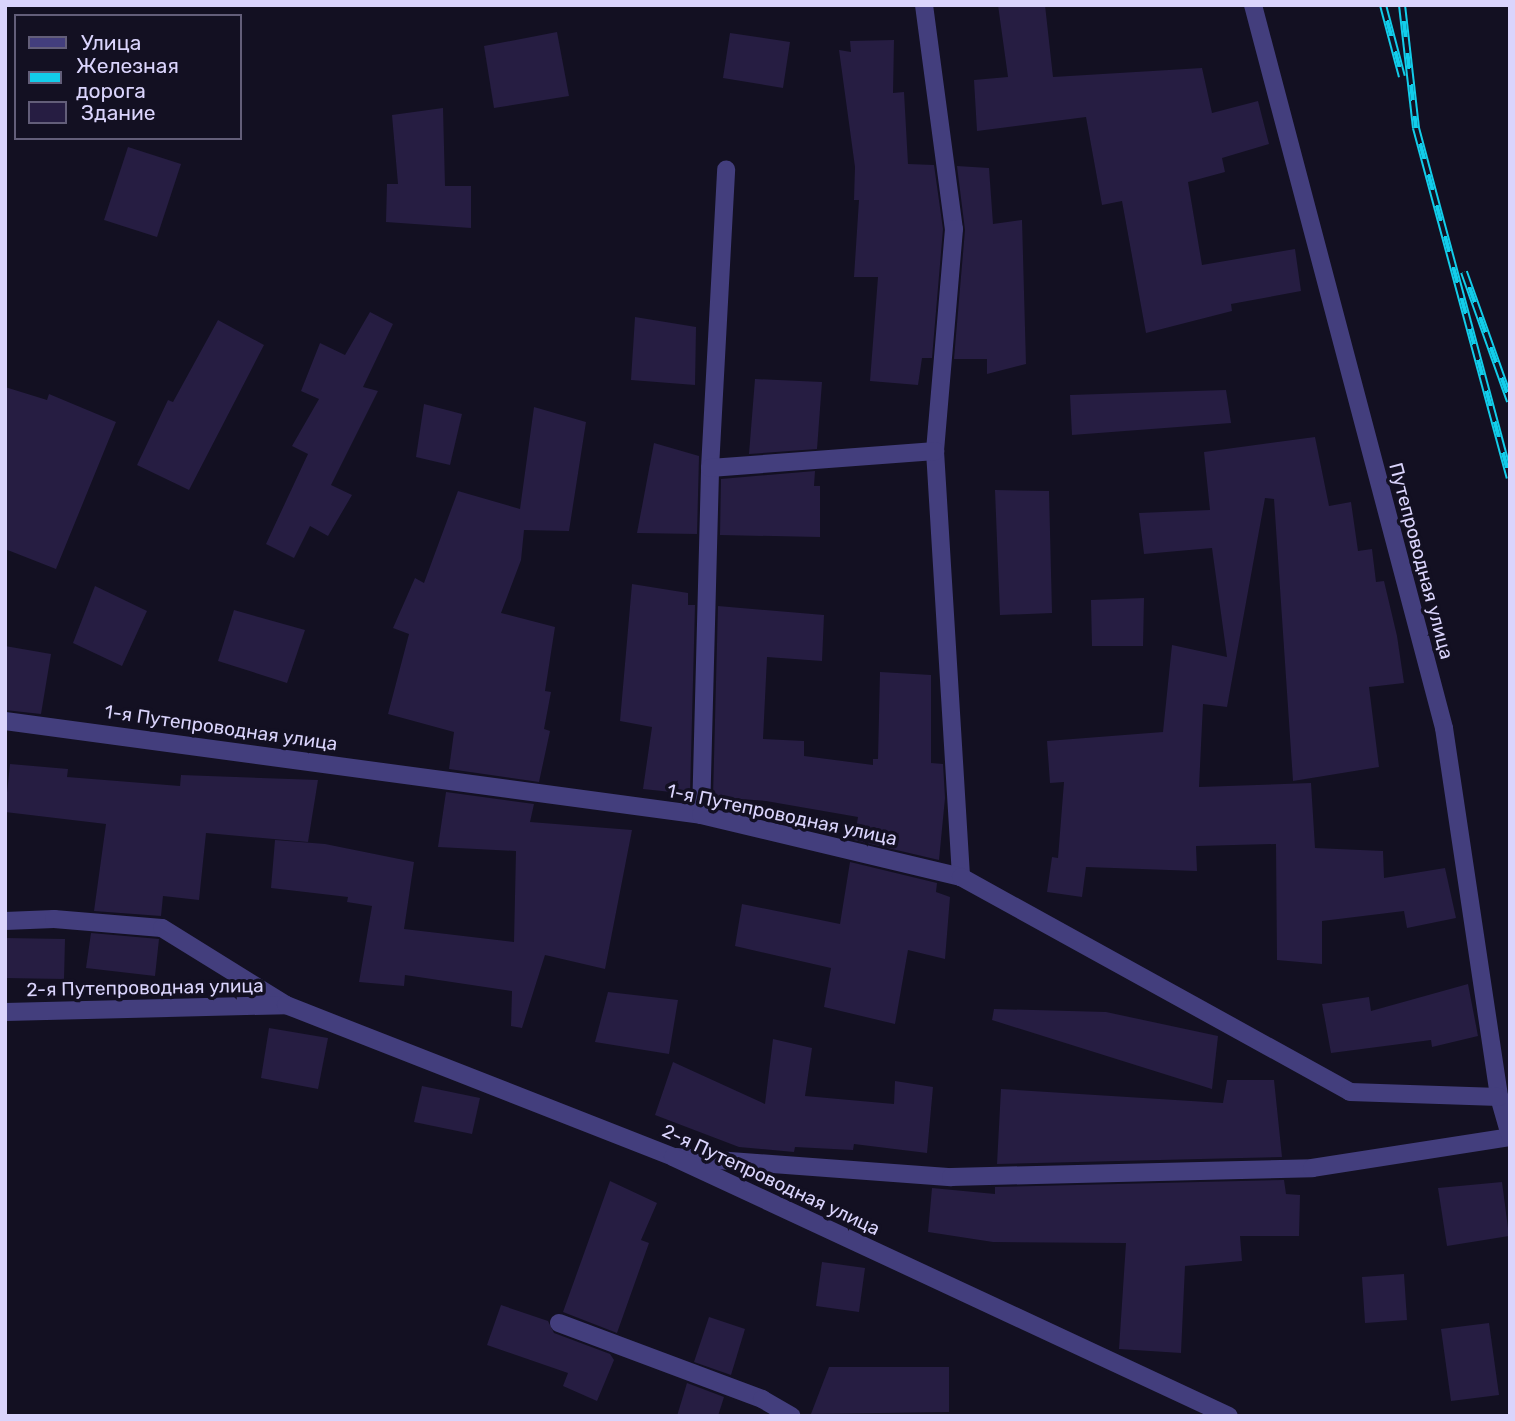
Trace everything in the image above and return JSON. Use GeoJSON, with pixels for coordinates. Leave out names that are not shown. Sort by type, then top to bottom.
{"type":"FeatureCollection","features":[{"type":"Feature","properties":{"kind":"street"},"geometry":{"type":"LineString","coordinates":[[924,5],[954,229],[935,451],[961,877]]}},
{"type":"Feature","properties":{"kind":"street","name":"Путепроводная улица"},"geometry":{"type":"LineString","coordinates":[[1253,5],[1444,728],[1499,1097],[1510,1136]]}},
{"type":"Feature","properties":{"kind":"street"},"geometry":{"type":"LineString","coordinates":[[701,815],[710,468],[726,169]]}},
{"type":"Feature","properties":{"kind":"street"},"geometry":{"type":"LineString","coordinates":[[710,468],[935,451]]}},
{"type":"Feature","properties":{"kind":"street","name":"1-я Путепроводная улица"},"geometry":{"type":"LineString","coordinates":[[5,721],[701,815],[961,877],[1350,1092],[1499,1097]]}},
{"type":"Feature","properties":{"kind":"street","name":"2-я Путепроводная улица"},"geometry":{"type":"LineString","coordinates":[[5,921],[54,919],[162,928],[286,1005],[673,1157],[1229,1416]]}},
{"type":"Feature","properties":{"kind":"street","name":"2-я Путепроводная улица"},"geometry":{"type":"LineString","coordinates":[[5,1012],[286,1005]]}},
{"type":"Feature","properties":{"kind":"street"},"geometry":{"type":"LineString","coordinates":[[673,1157],[951,1177],[1312,1168],[1510,1136]]}},
{"type":"Feature","properties":{"kind":"street"},"geometry":{"type":"LineString","coordinates":[[559,1322],[762,1399],[791,1416]]}},
{"type":"Feature","properties":{"kind":"building"},"geometry":{"type":"Polygon","coordinates":[[[998,5],[1045,5],[1053,77],[1202,68],[1212,113],[1258,101],[1269,144],[1222,158],[1225,172],[1188,182],[1202,265],[1295,249],[1301,291],[1231,304],[1232,311],[1146,333],[1122,201],[1102,205],[1086,117],[977,131],[974,80],[1008,77],[998,5]]]}},
{"type":"Feature","properties":{"kind":"building"},"geometry":{"type":"Polygon","coordinates":[[[557,32],[569,96],[494,108],[484,46],[557,32]]]}},
{"type":"Feature","properties":{"kind":"building"},"geometry":{"type":"Polygon","coordinates":[[[730,33],[790,42],[783,88],[723,78],[730,33]]]}},
{"type":"Feature","properties":{"kind":"building"},"geometry":{"type":"Polygon","coordinates":[[[894,40],[893,93],[904,92],[908,164],[934,165],[943,229],[932,358],[922,358],[918,385],[870,381],[878,277],[854,277],[859,200],[854,200],[855,167],[839,50],[851,52],[850,41],[894,40]]]}},
{"type":"Feature","properties":{"kind":"building"},"geometry":{"type":"Polygon","coordinates":[[[443,108],[445,186],[471,186],[471,228],[386,222],[387,184],[398,184],[392,115],[443,108]]]}},
{"type":"Feature","properties":{"kind":"building"},"geometry":{"type":"Polygon","coordinates":[[[128,147],[181,164],[157,237],[104,220],[128,147]]]}},
{"type":"Feature","properties":{"kind":"building"},"geometry":{"type":"Polygon","coordinates":[[[957,166],[989,168],[993,224],[1022,220],[1026,364],[987,374],[987,359],[954,359],[965,230],[957,166]]]}},
{"type":"Feature","properties":{"kind":"building"},"geometry":{"type":"Polygon","coordinates":[[[370,312],[393,324],[363,387],[378,391],[331,485],[352,495],[328,536],[310,526],[294,558],[266,544],[308,454],[292,446],[319,399],[301,391],[320,343],[345,355],[370,312]]]}},
{"type":"Feature","properties":{"kind":"building"},"geometry":{"type":"Polygon","coordinates":[[[635,317],[696,327],[695,385],[631,380],[635,317]]]}},
{"type":"Feature","properties":{"kind":"building"},"geometry":{"type":"Polygon","coordinates":[[[218,320],[264,345],[189,490],[137,465],[168,400],[173,402],[218,320]]]}},
{"type":"Feature","properties":{"kind":"building"},"geometry":{"type":"Polygon","coordinates":[[[755,379],[822,382],[817,449],[749,454],[755,379]]]}},
{"type":"Feature","properties":{"kind":"building"},"geometry":{"type":"Polygon","coordinates":[[[5,387],[47,400],[49,394],[116,422],[56,569],[5,549],[5,387]]]}},
{"type":"Feature","properties":{"kind":"building"},"geometry":{"type":"Polygon","coordinates":[[[1226,390],[1231,423],[1072,435],[1070,395],[1226,390]]]}},
{"type":"Feature","properties":{"kind":"building"},"geometry":{"type":"Polygon","coordinates":[[[424,404],[462,414],[450,465],[416,457],[424,404]]]}},
{"type":"Feature","properties":{"kind":"building"},"geometry":{"type":"Polygon","coordinates":[[[534,407],[586,422],[569,531],[524,530],[521,560],[501,613],[555,627],[545,691],[551,692],[544,729],[550,731],[539,782],[449,769],[454,732],[388,714],[409,634],[393,628],[415,578],[424,583],[458,491],[520,509],[534,407]]]}},
{"type":"Feature","properties":{"kind":"building"},"geometry":{"type":"Polygon","coordinates":[[[1315,437],[1329,506],[1351,502],[1358,551],[1372,549],[1376,582],[1384,581],[1397,636],[1404,683],[1369,687],[1379,767],[1293,781],[1274,499],[1265,498],[1227,707],[1203,704],[1199,787],[1311,783],[1315,848],[1383,851],[1384,878],[1445,868],[1456,918],[1407,928],[1404,911],[1322,921],[1322,964],[1277,960],[1276,844],[1196,846],[1197,871],[1086,867],[1082,897],[1047,892],[1052,857],[1058,858],[1064,782],[1050,783],[1047,741],[1163,732],[1172,645],[1227,657],[1212,548],[1144,554],[1139,513],[1210,510],[1204,452],[1315,437]]]}},
{"type":"Feature","properties":{"kind":"building"},"geometry":{"type":"Polygon","coordinates":[[[654,443],[699,456],[697,534],[637,533],[654,443]]]}},
{"type":"Feature","properties":{"kind":"building"},"geometry":{"type":"Polygon","coordinates":[[[815,471],[814,486],[820,486],[820,537],[720,535],[721,479],[815,471]]]}},
{"type":"Feature","properties":{"kind":"building"},"geometry":{"type":"Polygon","coordinates":[[[995,490],[1049,491],[1052,613],[1000,615],[995,490]]]}},
{"type":"Feature","properties":{"kind":"building"},"geometry":{"type":"Polygon","coordinates":[[[632,584],[688,593],[688,605],[695,605],[690,794],[643,789],[652,727],[620,721],[632,584]]]}},
{"type":"Feature","properties":{"kind":"building"},"geometry":{"type":"Polygon","coordinates":[[[95,586],[147,611],[122,666],[73,643],[95,586]]]}},
{"type":"Feature","properties":{"kind":"building"},"geometry":{"type":"Polygon","coordinates":[[[1144,598],[1143,646],[1092,646],[1091,600],[1144,598]]]}},
{"type":"Feature","properties":{"kind":"building"},"geometry":{"type":"Polygon","coordinates":[[[718,606],[824,615],[822,661],[767,657],[763,739],[804,741],[804,756],[873,765],[873,759],[878,759],[880,672],[931,675],[931,763],[943,764],[945,798],[939,860],[854,840],[858,817],[766,801],[713,797],[718,606]]]}},
{"type":"Feature","properties":{"kind":"building"},"geometry":{"type":"Polygon","coordinates":[[[234,610],[305,630],[287,683],[218,661],[234,610]]]}},
{"type":"Feature","properties":{"kind":"building"},"geometry":{"type":"Polygon","coordinates":[[[5,646],[51,654],[41,714],[5,710],[5,646]]]}},
{"type":"Feature","properties":{"kind":"building"},"geometry":{"type":"Polygon","coordinates":[[[10,764],[68,769],[67,777],[180,786],[181,775],[318,780],[308,842],[206,833],[199,900],[163,896],[161,916],[94,911],[106,824],[5,812],[10,764]]]}},
{"type":"Feature","properties":{"kind":"building"},"geometry":{"type":"Polygon","coordinates":[[[446,792],[534,804],[530,822],[632,830],[605,969],[545,955],[522,1028],[511,1026],[512,991],[405,975],[404,986],[359,982],[372,906],[347,902],[348,897],[271,888],[275,840],[325,844],[414,862],[404,929],[514,942],[516,851],[438,847],[446,792]]]}},
{"type":"Feature","properties":{"kind":"building"},"geometry":{"type":"Polygon","coordinates":[[[850,862],[937,883],[936,892],[950,897],[945,959],[908,950],[895,1024],[824,1007],[831,968],[735,946],[742,904],[840,924],[850,862]]]}},
{"type":"Feature","properties":{"kind":"building"},"geometry":{"type":"Polygon","coordinates":[[[91,933],[159,939],[155,976],[86,968],[91,933]]]}},
{"type":"Feature","properties":{"kind":"building"},"geometry":{"type":"Polygon","coordinates":[[[5,938],[65,939],[64,979],[5,978],[5,938]]]}},
{"type":"Feature","properties":{"kind":"building"},"geometry":{"type":"Polygon","coordinates":[[[1468,984],[1478,1036],[1432,1047],[1431,1040],[1331,1053],[1322,1004],[1369,997],[1371,1011],[1468,984]]]}},
{"type":"Feature","properties":{"kind":"building"},"geometry":{"type":"Polygon","coordinates":[[[608,992],[678,1000],[669,1054],[595,1042],[608,992]]]}},
{"type":"Feature","properties":{"kind":"building"},"geometry":{"type":"Polygon","coordinates":[[[994,1009],[1106,1012],[1218,1036],[1212,1089],[992,1020],[994,1009]]]}},
{"type":"Feature","properties":{"kind":"building"},"geometry":{"type":"Polygon","coordinates":[[[269,1028],[328,1038],[318,1089],[261,1078],[269,1028]]]}},
{"type":"Feature","properties":{"kind":"building"},"geometry":{"type":"Polygon","coordinates":[[[773,1039],[812,1048],[805,1096],[894,1104],[895,1081],[933,1087],[927,1153],[854,1144],[853,1150],[795,1147],[794,1152],[739,1147],[655,1115],[673,1062],[765,1104],[773,1039]]]}},
{"type":"Feature","properties":{"kind":"building"},"geometry":{"type":"Polygon","coordinates":[[[1227,1080],[1274,1080],[1282,1157],[997,1164],[1001,1089],[1223,1103],[1227,1080]]]}},
{"type":"Feature","properties":{"kind":"building"},"geometry":{"type":"Polygon","coordinates":[[[422,1086],[480,1098],[472,1134],[414,1122],[422,1086]]]}},
{"type":"Feature","properties":{"kind":"building"},"geometry":{"type":"Polygon","coordinates":[[[1284,1180],[1286,1194],[1300,1195],[1299,1236],[1240,1236],[1242,1261],[1185,1266],[1181,1353],[1119,1349],[1126,1243],[993,1242],[928,1232],[932,1188],[995,1194],[995,1187],[1284,1180]]]}},
{"type":"Feature","properties":{"kind":"building"},"geometry":{"type":"Polygon","coordinates":[[[610,1181],[657,1203],[641,1240],[649,1243],[617,1333],[563,1312],[610,1181]]]}},
{"type":"Feature","properties":{"kind":"building"},"geometry":{"type":"Polygon","coordinates":[[[1502,1182],[1509,1236],[1447,1246],[1438,1188],[1502,1182]]]}},
{"type":"Feature","properties":{"kind":"building"},"geometry":{"type":"Polygon","coordinates":[[[822,1262],[865,1268],[859,1312],[816,1306],[822,1262]]]}},
{"type":"Feature","properties":{"kind":"building"},"geometry":{"type":"Polygon","coordinates":[[[1404,1274],[1407,1320],[1365,1323],[1362,1277],[1404,1274]]]}},
{"type":"Feature","properties":{"kind":"building"},"geometry":{"type":"Polygon","coordinates":[[[501,1305],[548,1321],[554,1333],[610,1354],[614,1360],[597,1401],[563,1386],[568,1373],[487,1345],[501,1305]]]}},
{"type":"Feature","properties":{"kind":"building"},"geometry":{"type":"Polygon","coordinates":[[[709,1317],[745,1329],[731,1375],[694,1362],[709,1317]]]}},
{"type":"Feature","properties":{"kind":"building"},"geometry":{"type":"Polygon","coordinates":[[[1489,1323],[1499,1395],[1451,1401],[1441,1329],[1489,1323]]]}},
{"type":"Feature","properties":{"kind":"building"},"geometry":{"type":"Polygon","coordinates":[[[829,1367],[949,1367],[949,1412],[811,1414],[829,1367]]]}},
{"type":"Feature","properties":{"kind":"building"},"geometry":{"type":"Polygon","coordinates":[[[687,1383],[724,1397],[718,1416],[677,1416],[687,1383]]]}},
{"type":"Feature","properties":{"kind":"railway"},"geometry":{"type":"LineString","coordinates":[[1383,5],[1402,77]]}},
{"type":"Feature","properties":{"kind":"railway"},"geometry":{"type":"LineString","coordinates":[[1402,5],[1416,128],[1510,478]]}},
{"type":"Feature","properties":{"kind":"railway"},"geometry":{"type":"LineString","coordinates":[[1464,272],[1510,401]]}}]}
